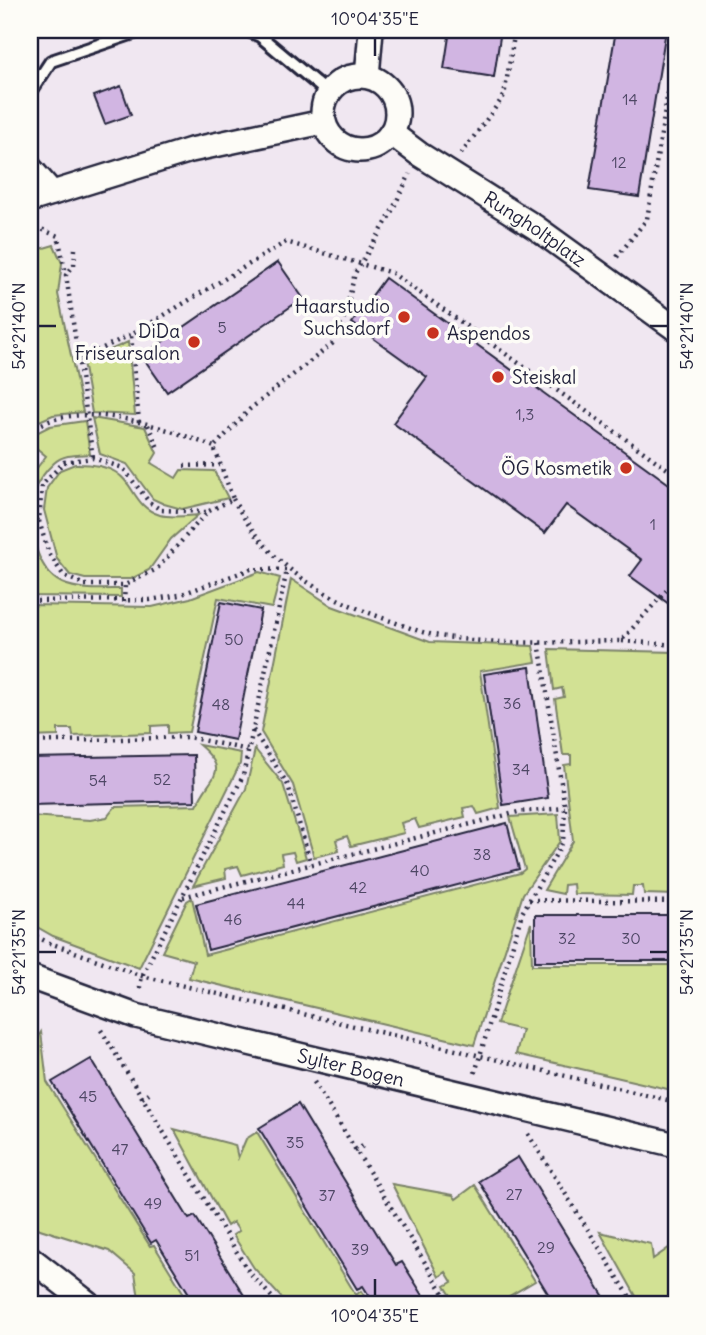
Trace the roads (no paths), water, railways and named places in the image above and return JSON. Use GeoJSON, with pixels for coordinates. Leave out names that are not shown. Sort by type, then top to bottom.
{"type":"FeatureCollection","features":[{"type":"Feature","properties":{"kind":"street"},"geometry":{"type":"LineString","coordinates":[[367,76],[371,30]]}},
{"type":"Feature","properties":{"kind":"street"},"geometry":{"type":"LineString","coordinates":[[352,76],[367,76],[383,83],[395,99],[397,115],[391,133],[379,145],[360,150],[342,146],[331,137],[323,122],[323,105],[328,93],[338,82],[352,76]]}},
{"type":"Feature","properties":{"kind":"street"},"geometry":{"type":"LineString","coordinates":[[30,168],[41,197],[191,150],[323,122]]}},
{"type":"Feature","properties":{"kind":"street","name":"Rungholtplatz"},"geometry":{"type":"LineString","coordinates":[[391,133],[419,155],[603,274],[676,329]]}},
{"type":"Feature","properties":{"kind":"street","name":"Sylter Bogen"},"geometry":{"type":"LineString","coordinates":[[30,977],[136,1016],[676,1145]]}},
{"type":"Feature","properties":{"kind":"street"},"geometry":{"type":"LineString","coordinates":[[30,1258],[89,1304]]}},
{"type":"Feature","properties":{"kind":"lane"},"geometry":{"type":"LineString","coordinates":[[30,93],[51,61],[143,30]]}},
{"type":"Feature","properties":{"kind":"lane"},"geometry":{"type":"LineString","coordinates":[[246,30],[260,36],[328,93]]}},
{"type":"Feature","properties":{"kind":"place","name":"Haarstudio Suchsdorf"},"geometry":{"type":"Point","coordinates":[404,317]}},
{"type":"Feature","properties":{"kind":"place","name":"Aspendos"},"geometry":{"type":"Point","coordinates":[433,333]}},
{"type":"Feature","properties":{"kind":"place","name":"DiDa Friseursalon"},"geometry":{"type":"Point","coordinates":[194,342]}},
{"type":"Feature","properties":{"kind":"place","name":"Steiskal"},"geometry":{"type":"Point","coordinates":[498,377]}},
{"type":"Feature","properties":{"kind":"place","name":"ÖG Kosmetik"},"geometry":{"type":"Point","coordinates":[626,468]}}]}
